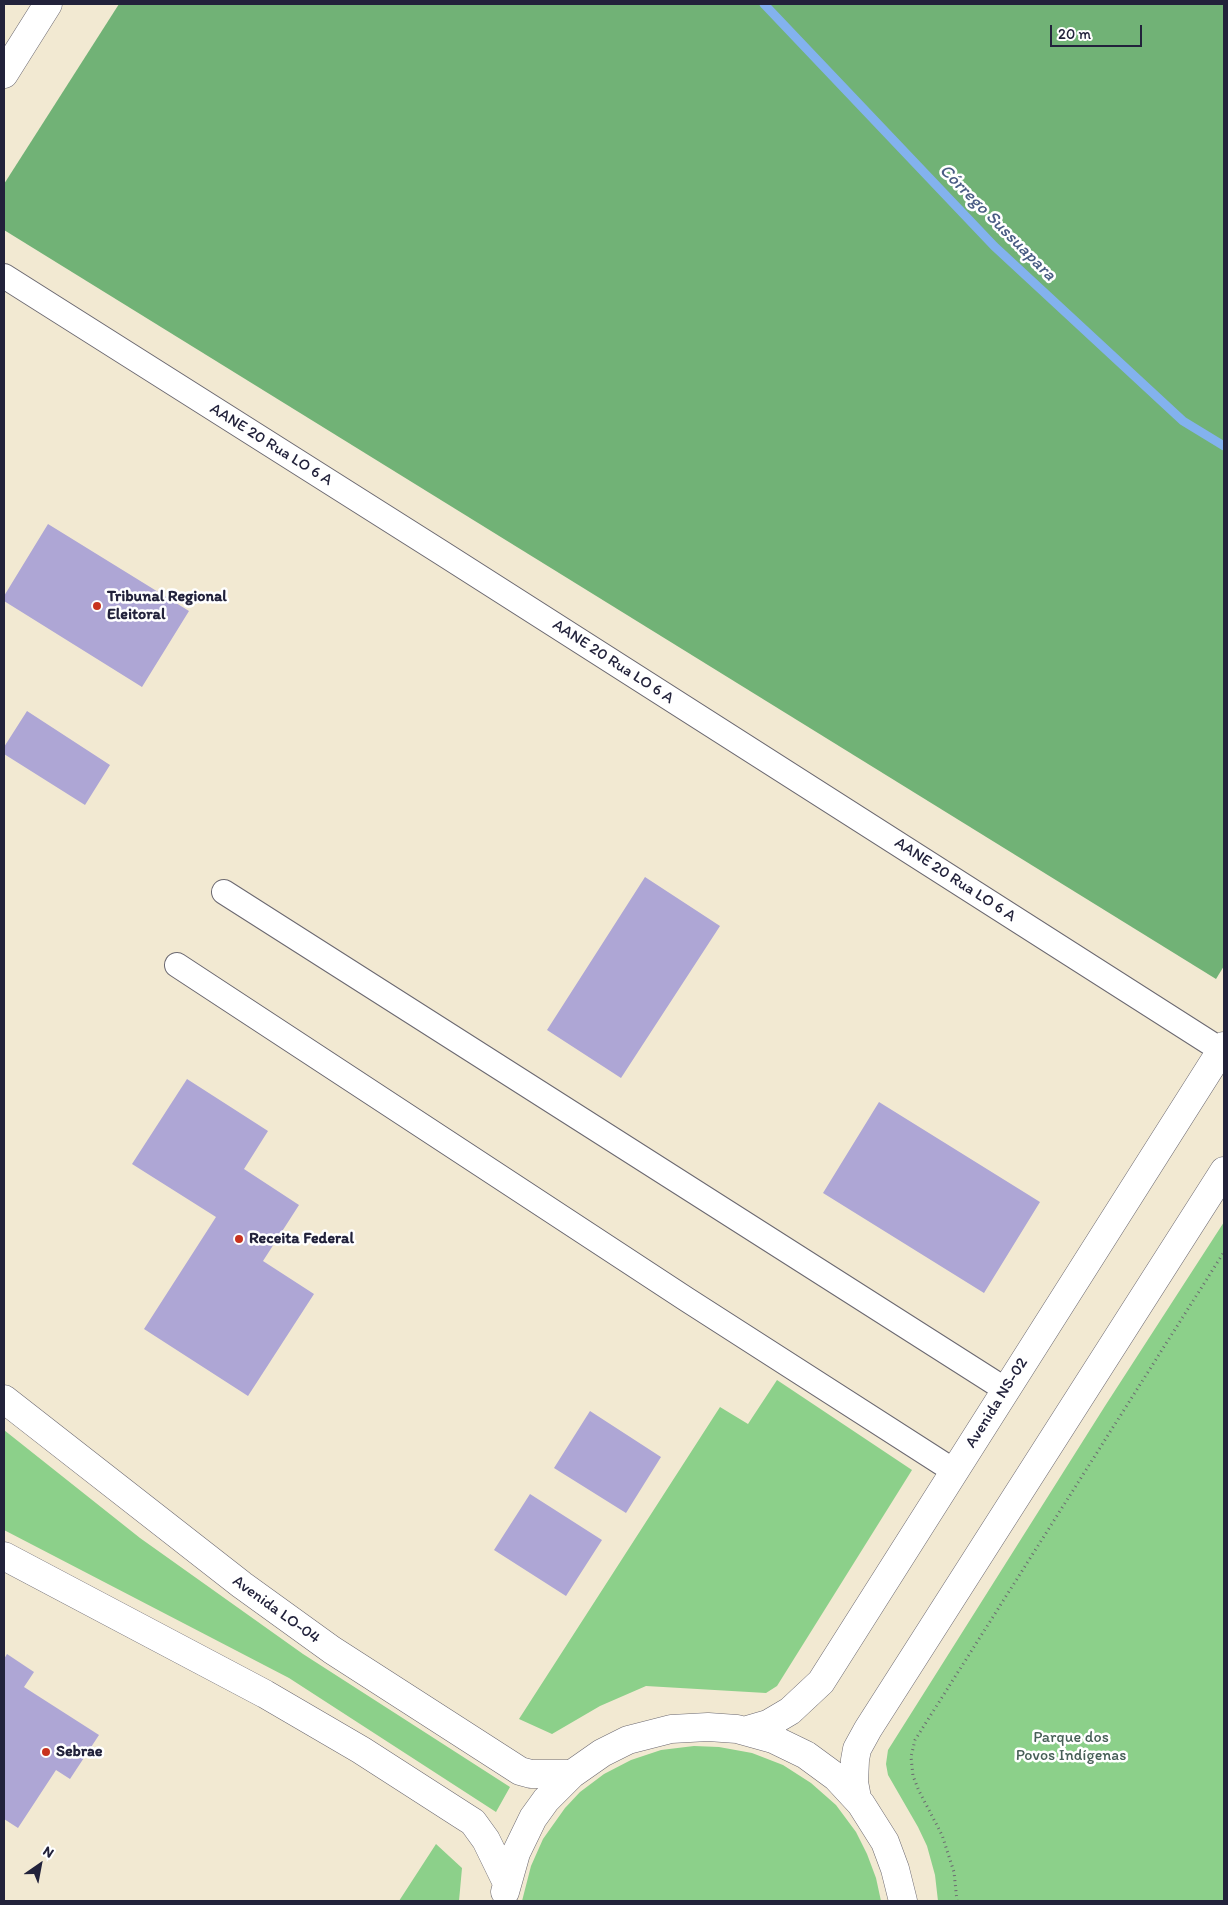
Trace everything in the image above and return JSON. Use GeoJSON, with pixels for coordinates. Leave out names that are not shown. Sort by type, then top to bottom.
{"type":"FeatureCollection","features":[{"type":"Feature","properties":{"kind":"street"},"geometry":{"type":"LineString","coordinates":[[4,74],[48,4]]}},
{"type":"Feature","properties":{"kind":"street","name":"AANE 20 Rua LO 6 A"},"geometry":{"type":"LineString","coordinates":[[4,276],[1223,1048]]}},
{"type":"Feature","properties":{"kind":"street"},"geometry":{"type":"LineString","coordinates":[[224,892],[1006,1390]]}},
{"type":"Feature","properties":{"kind":"street"},"geometry":{"type":"LineString","coordinates":[[177,965],[686,1299],[954,1471]]}},
{"type":"Feature","properties":{"kind":"street","name":"Avenida NS-02"},"geometry":{"type":"LineString","coordinates":[[744,1731],[768,1724],[790,1711],[820,1682],[1223,1048]]}},
{"type":"Feature","properties":{"kind":"street"},"geometry":{"type":"LineString","coordinates":[[856,1798],[854,1782],[855,1760],[868,1729],[1224,1171]]}},
{"type":"Feature","properties":{"kind":"street","name":"Avenida LO-04"},"geometry":{"type":"LineString","coordinates":[[4,1399],[242,1585],[332,1650],[520,1771],[531,1774],[572,1774]]}},
{"type":"Feature","properties":{"kind":"street"},"geometry":{"type":"LineString","coordinates":[[4,1556],[265,1694],[361,1750],[473,1822],[486,1840],[505,1892]]}},
{"type":"Feature","properties":{"kind":"street","name":"Avenida NS-02"},"geometry":{"type":"LineString","coordinates":[[505,1892],[516,1853],[533,1818],[551,1795],[572,1774],[615,1746],[656,1732],[700,1726],[744,1731],[773,1739],[806,1755],[836,1777],[870,1816],[885,1842],[896,1869],[902,1901]]}},
{"type":"Feature","properties":{"kind":"path"},"geometry":{"type":"LineString","coordinates":[[957,1901],[954,1872],[942,1835],[913,1776],[911,1757],[915,1740],[1224,1252]]}},
{"type":"Feature","properties":{"kind":"green space"},"geometry":{"type":"Polygon","coordinates":[[[119,4],[1224,4],[1224,966],[1216,979],[4,230],[4,184],[119,4]]]}},
{"type":"Feature","properties":{"kind":"green space","name":"Parque dos Povos Indígenas"},"geometry":{"type":"Polygon","coordinates":[[[1224,1222],[1224,1901],[938,1901],[935,1875],[927,1846],[888,1775],[886,1764],[888,1750],[1105,1406],[1224,1222]]]}},
{"type":"Feature","properties":{"kind":"green space"},"geometry":{"type":"Polygon","coordinates":[[[777,1380],[912,1470],[777,1686],[766,1693],[646,1686],[600,1706],[552,1734],[519,1719],[720,1407],[748,1424],[777,1380]]]}},
{"type":"Feature","properties":{"kind":"green space"},"geometry":{"type":"Polygon","coordinates":[[[4,1430],[140,1538],[303,1654],[510,1787],[496,1812],[289,1678],[4,1530],[4,1430]]]}},
{"type":"Feature","properties":{"kind":"green space"},"geometry":{"type":"Polygon","coordinates":[[[694,1746],[719,1747],[752,1753],[783,1765],[811,1783],[836,1805],[856,1832],[876,1878],[881,1901],[522,1901],[531,1866],[543,1839],[565,1808],[580,1792],[604,1774],[631,1760],[661,1750],[694,1746]]]}},
{"type":"Feature","properties":{"kind":"green space"},"geometry":{"type":"Polygon","coordinates":[[[436,1844],[462,1868],[459,1901],[399,1901],[436,1844]]]}},
{"type":"Feature","properties":{"kind":"building","name":"Tribunal Regional Eleitoral"},"geometry":{"type":"Polygon","coordinates":[[[48,524],[189,611],[142,687],[4,601],[4,596],[48,524]]]}},
{"type":"Feature","properties":{"kind":"building"},"geometry":{"type":"Polygon","coordinates":[[[27,711],[110,765],[85,805],[4,754],[4,747],[27,711]]]}},
{"type":"Feature","properties":{"kind":"building"},"geometry":{"type":"Polygon","coordinates":[[[645,877],[720,926],[621,1078],[547,1030],[645,877]]]}},
{"type":"Feature","properties":{"kind":"building","name":"Receita Federal"},"geometry":{"type":"Polygon","coordinates":[[[187,1079],[268,1131],[244,1169],[299,1205],[263,1261],[314,1294],[248,1396],[144,1329],[216,1217],[132,1164],[187,1079]]]}},
{"type":"Feature","properties":{"kind":"building"},"geometry":{"type":"Polygon","coordinates":[[[879,1102],[1040,1202],[984,1293],[823,1193],[879,1102]]]}},
{"type":"Feature","properties":{"kind":"building"},"geometry":{"type":"Polygon","coordinates":[[[590,1411],[661,1457],[626,1513],[554,1468],[590,1411]]]}},
{"type":"Feature","properties":{"kind":"building"},"geometry":{"type":"Polygon","coordinates":[[[530,1494],[602,1540],[566,1596],[494,1550],[530,1494]]]}},
{"type":"Feature","properties":{"kind":"building","name":"Sebrae"},"geometry":{"type":"Polygon","coordinates":[[[7,1654],[34,1672],[24,1687],[99,1735],[70,1779],[56,1770],[18,1828],[4,1819],[4,1659],[7,1654]]]}},
{"type":"Feature","properties":{"kind":"waterway","name":"Córrego Sussuapara"},"geometry":{"type":"LineString","coordinates":[[764,4],[994,246],[1183,421],[1224,446]]}},
{"type":"Feature","properties":{"kind":"place","name":"Tribunal Regional Eleitoral"},"geometry":{"type":"Point","coordinates":[97,606]}},
{"type":"Feature","properties":{"kind":"place","name":"Receita Federal"},"geometry":{"type":"Point","coordinates":[239,1239]}},
{"type":"Feature","properties":{"kind":"place","name":"Sebrae"},"geometry":{"type":"Point","coordinates":[46,1752]}}]}
